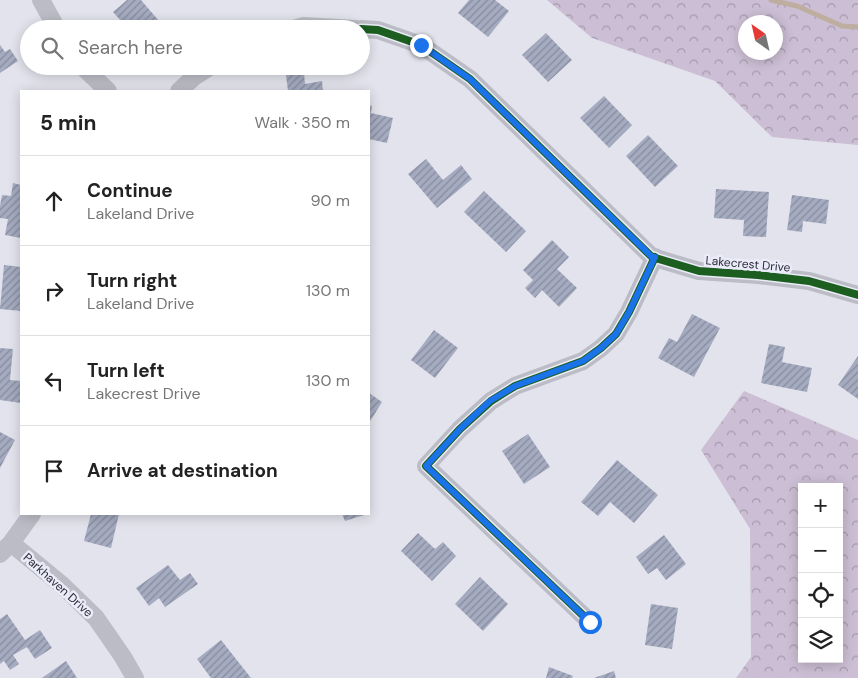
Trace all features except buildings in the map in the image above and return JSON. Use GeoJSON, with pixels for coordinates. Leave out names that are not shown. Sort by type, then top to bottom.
{"type":"FeatureCollection","features":[{"type":"Feature","properties":{"kind":"street"},"geometry":{"type":"LineString","coordinates":[[41,0],[52,20]]}},
{"type":"Feature","properties":{"kind":"street","name":"Lakecrest Drive"},"geometry":{"type":"LineString","coordinates":[[370,30],[378,30],[421,45],[470,79],[652,257],[699,271],[809,281],[858,295]]}},
{"type":"Feature","properties":{"kind":"street"},"geometry":{"type":"LineString","coordinates":[[91,75],[107,90]]}},
{"type":"Feature","properties":{"kind":"street"},"geometry":{"type":"LineString","coordinates":[[180,90],[198,75]]}},
{"type":"Feature","properties":{"kind":"street"},"geometry":{"type":"LineString","coordinates":[[590,622],[426,466],[460,429],[490,401],[515,386],[583,361],[601,348],[616,334],[629,312],[655,257]]}},
{"type":"Feature","properties":{"kind":"street"},"geometry":{"type":"LineString","coordinates":[[6,549],[31,515]]}},
{"type":"Feature","properties":{"kind":"street","name":"Parkhaven Drive"},"geometry":{"type":"LineString","coordinates":[[6,549],[62,585],[96,618],[136,678]]}},
{"type":"Feature","properties":{"kind":"green space"},"geometry":{"type":"Polygon","coordinates":[[[547,0],[858,0],[858,145],[772,137],[715,81],[592,38],[547,0]]]}},
{"type":"Feature","properties":{"kind":"green space"},"geometry":{"type":"Polygon","coordinates":[[[744,391],[858,440],[858,678],[736,678],[751,657],[750,529],[701,450],[744,391]]]}},
{"type":"Feature","properties":{"kind":"waterway"},"geometry":{"type":"LineString","coordinates":[[771,0],[797,6],[842,26],[858,27]]}},
{"type":"Feature","properties":{"kind":"cycle path"},"geometry":{"type":"LineString","coordinates":[[370,30],[378,30],[421,45],[470,79],[652,257],[699,271],[809,281],[858,295]]}},
{"type":"Feature","properties":{"kind":"cycle path"},"geometry":{"type":"LineString","coordinates":[[590,622],[426,466],[460,429],[491,401],[515,386],[583,361],[601,348],[616,334],[629,312],[655,257]]}},
{"type":"Feature","properties":{"kind":"route"},"geometry":{"type":"LineString","coordinates":[[421,45],[470,79],[652,257],[655,257],[629,312],[616,334],[601,348],[583,361],[515,386],[490,401],[460,429],[426,466],[590,622]]}}]}
